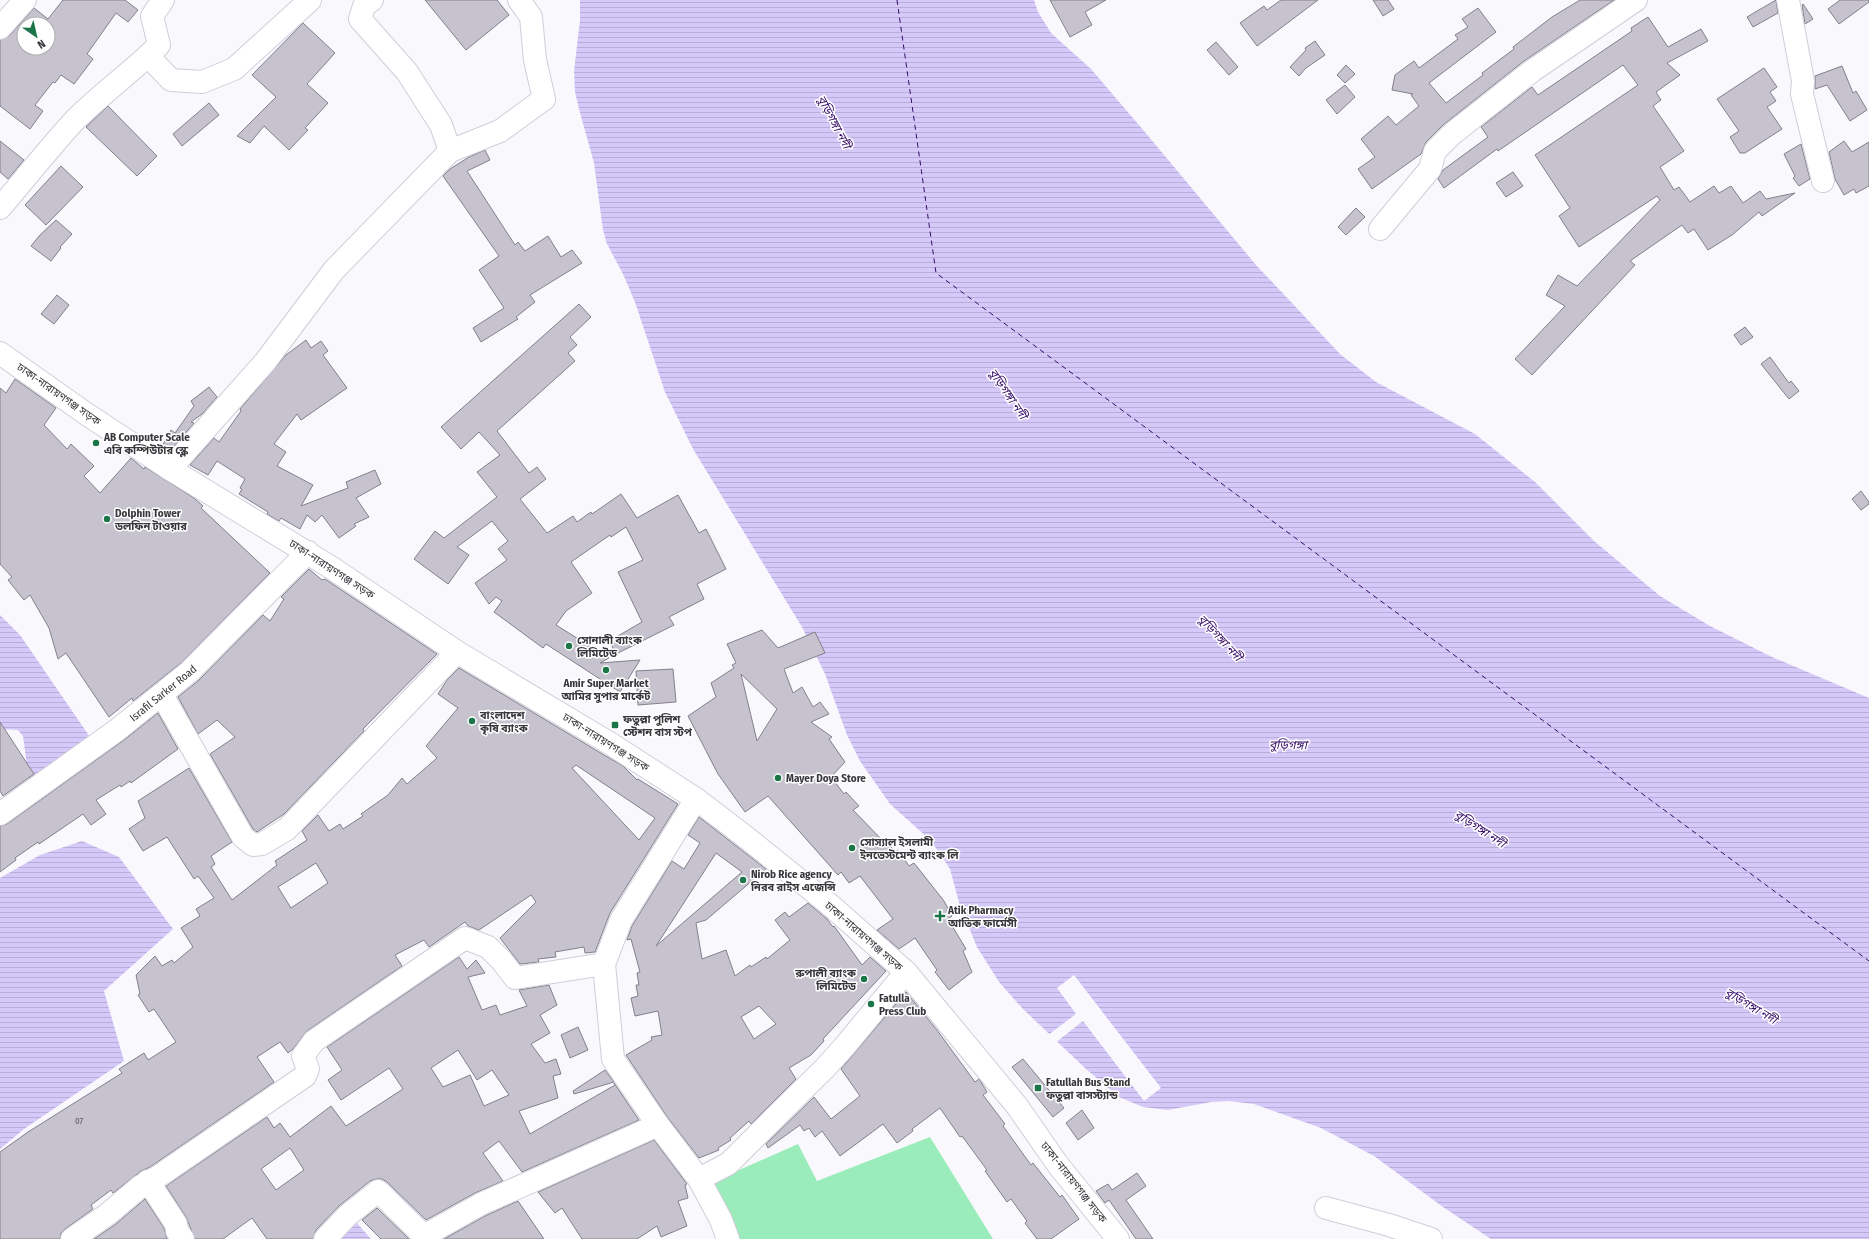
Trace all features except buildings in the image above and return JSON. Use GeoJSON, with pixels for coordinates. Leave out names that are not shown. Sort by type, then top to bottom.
{"type":"FeatureCollection","features":[{"type":"Feature","properties":{"kind":"main road"},"geometry":{"type":"LineString","coordinates":[[0,28],[25,0]]}},
{"type":"Feature","properties":{"kind":"main road"},"geometry":{"type":"LineString","coordinates":[[0,208],[75,120],[114,84],[136,68],[159,45],[152,16],[163,0]]}},
{"type":"Feature","properties":{"kind":"main road"},"geometry":{"type":"LineString","coordinates":[[148,56],[171,80],[202,82],[234,69],[310,0]]}},
{"type":"Feature","properties":{"kind":"main road"},"geometry":{"type":"LineString","coordinates":[[372,0],[364,6],[360,18],[407,72],[441,125],[450,151]]}},
{"type":"Feature","properties":{"kind":"main road"},"geometry":{"type":"LineString","coordinates":[[170,469],[265,362],[334,270],[450,151],[500,131],[544,99],[536,60],[531,17],[519,0]]}},
{"type":"Feature","properties":{"kind":"main road"},"geometry":{"type":"LineString","coordinates":[[1380,228],[1430,169],[1435,151],[1452,134],[1532,70],[1636,0]]}},
{"type":"Feature","properties":{"kind":"main road"},"geometry":{"type":"LineString","coordinates":[[1788,0],[1804,81],[1802,94],[1823,181]]}},
{"type":"Feature","properties":{"kind":"main road","name":"ঢাকা-নারায়ণগঞ্জ সড়ক"},"geometry":{"type":"LineString","coordinates":[[0,353],[85,413],[170,469],[308,552],[457,652],[611,744],[696,799],[829,904],[906,972],[1017,1106],[1058,1165],[1118,1239]]}},
{"type":"Feature","properties":{"kind":"main road","name":"Israfil Sarker Road"},"geometry":{"type":"LineString","coordinates":[[0,814],[117,730],[162,695],[217,646],[308,552]]}},
{"type":"Feature","properties":{"kind":"main road"},"geometry":{"type":"LineString","coordinates":[[162,695],[243,837],[253,845],[262,844],[287,829],[457,652]]}},
{"type":"Feature","properties":{"kind":"main road"},"geometry":{"type":"LineString","coordinates":[[696,799],[621,920],[604,964],[613,1059],[658,1125],[699,1179],[721,1220],[728,1239]]}},
{"type":"Feature","properties":{"kind":"main road"},"geometry":{"type":"LineString","coordinates":[[72,1239],[108,1214],[148,1181],[156,1178],[305,1076],[308,1069],[303,1056],[314,1041],[465,938],[488,947],[502,961],[515,978],[604,964]]}},
{"type":"Feature","properties":{"kind":"main road"},"geometry":{"type":"LineString","coordinates":[[699,1179],[728,1164],[825,1068],[906,972]]}},
{"type":"Feature","properties":{"kind":"main road"},"geometry":{"type":"LineString","coordinates":[[325,1239],[348,1215],[378,1191],[421,1233],[424,1235],[427,1234],[481,1204],[658,1125]]}},
{"type":"Feature","properties":{"kind":"main road"},"geometry":{"type":"LineString","coordinates":[[148,1181],[176,1224],[177,1231],[183,1239]]}},
{"type":"Feature","properties":{"kind":"main road"},"geometry":{"type":"LineString","coordinates":[[1326,1208],[1389,1225],[1431,1239]]}},
{"type":"Feature","properties":{"kind":"green space"},"geometry":{"type":"Polygon","coordinates":[[[930,1137],[993,1239],[723,1239],[703,1186],[798,1144],[817,1181],[930,1137]]]}},
{"type":"Feature","properties":{"kind":"water","name":"বুড়িগঙ্গা"},"geometry":{"type":"Polygon","coordinates":[[[580,0],[1034,0],[1038,12],[1051,33],[1091,69],[1256,265],[1340,354],[1376,382],[1475,434],[1535,482],[1594,541],[1660,596],[1710,626],[1772,657],[1869,698],[1869,1239],[1491,1239],[1443,1207],[1374,1156],[1321,1128],[1254,1104],[1228,1101],[1211,1102],[1168,1110],[1143,1107],[1119,1097],[1086,1069],[1023,1009],[999,982],[977,947],[960,906],[950,869],[939,852],[928,838],[890,804],[860,761],[847,735],[825,674],[802,627],[693,449],[665,392],[635,302],[623,274],[607,244],[603,230],[594,163],[575,92],[574,71],[580,20],[580,0]]]}},
{"type":"Feature","properties":{"kind":"water"},"geometry":{"type":"Polygon","coordinates":[[[0,615],[20,635],[92,740],[36,784],[29,780],[23,736],[18,730],[0,729],[0,615]]]}},
{"type":"Feature","properties":{"kind":"water"},"geometry":{"type":"Polygon","coordinates":[[[82,841],[119,857],[173,929],[104,991],[124,1061],[24,1129],[0,1149],[0,878],[40,855],[82,841]]]}},
{"type":"Feature","properties":{"kind":"water"},"geometry":{"type":"Polygon","coordinates":[[[356,1222],[371,1239],[340,1239],[356,1222]]]}},
{"type":"Feature","properties":{"kind":"pier"},"geometry":{"type":"Polygon","coordinates":[[[1074,975],[1161,1088],[1144,1101],[1083,1021],[1055,1043],[1048,1035],[1076,1014],[1057,988],[1074,975]]]}},
{"type":"Feature","properties":{"kind":"ferry route"},"geometry":{"type":"LineString","coordinates":[[897,0],[936,273],[1869,961]]}},
{"type":"Feature","properties":{"kind":"place","name":"AB Computer Scale এবি কম্পিউটার স্কেল"},"geometry":{"type":"Point","coordinates":[96,443]}},
{"type":"Feature","properties":{"kind":"place","name":"Dolphin Tower ডলফিন টাওয়ার"},"geometry":{"type":"Point","coordinates":[107,519]}},
{"type":"Feature","properties":{"kind":"place","name":"সোনালী ব্যাংক লিমিটেড"},"geometry":{"type":"Point","coordinates":[569,646]}},
{"type":"Feature","properties":{"kind":"place","name":"Amir Super Market আমির সুপার মার্কেট"},"geometry":{"type":"Point","coordinates":[606,670]}},
{"type":"Feature","properties":{"kind":"place","name":"বাংলাদেশ কৃষি ব্যাংক"},"geometry":{"type":"Point","coordinates":[472,721]}},
{"type":"Feature","properties":{"kind":"place","name":"ফতুল্লা পুলিশ স্টেশন বাস স্টপ"},"geometry":{"type":"Point","coordinates":[615,725]}},
{"type":"Feature","properties":{"kind":"place","name":"Mayer Doya Store"},"geometry":{"type":"Point","coordinates":[778,778]}},
{"type":"Feature","properties":{"kind":"place","name":"সোস্যাল ইসলামী ইনভেস্টমেন্ট ব্যাংক লি"},"geometry":{"type":"Point","coordinates":[852,848]}},
{"type":"Feature","properties":{"kind":"place","name":"Nirob Rice agency নিরব রাইস এজেন্সি"},"geometry":{"type":"Point","coordinates":[743,880]}},
{"type":"Feature","properties":{"kind":"place","name":"Atik Pharmacy আতিক ফার্মেসী"},"geometry":{"type":"Point","coordinates":[940,916]}},
{"type":"Feature","properties":{"kind":"place","name":"রুপালী ব্যাংক লিমিটেড"},"geometry":{"type":"Point","coordinates":[864,979]}},
{"type":"Feature","properties":{"kind":"place","name":"Fatulla Press Club"},"geometry":{"type":"Point","coordinates":[871,1004]}},
{"type":"Feature","properties":{"kind":"place","name":"Fatullah Bus Stand ফতুল্লা বাসস্ট্যান্ড"},"geometry":{"type":"Point","coordinates":[1038,1088]}},
{"type":"Feature","properties":{"kind":"water label","name":"বুড়িগঙ্গা নদী"},"geometry":{"type":"Point","coordinates":[834,122]}},
{"type":"Feature","properties":{"kind":"water label","name":"বুড়িগঙ্গা নদী"},"geometry":{"type":"Point","coordinates":[1008,394]}},
{"type":"Feature","properties":{"kind":"water label","name":"বুড়িগঙ্গা নদী"},"geometry":{"type":"Point","coordinates":[1220,638]}},
{"type":"Feature","properties":{"kind":"water label","name":"বুড়িগঙ্গা নদী"},"geometry":{"type":"Point","coordinates":[1480,829]}},
{"type":"Feature","properties":{"kind":"water label","name":"বুড়িগঙ্গা নদী"},"geometry":{"type":"Point","coordinates":[1751,1006]}}]}
